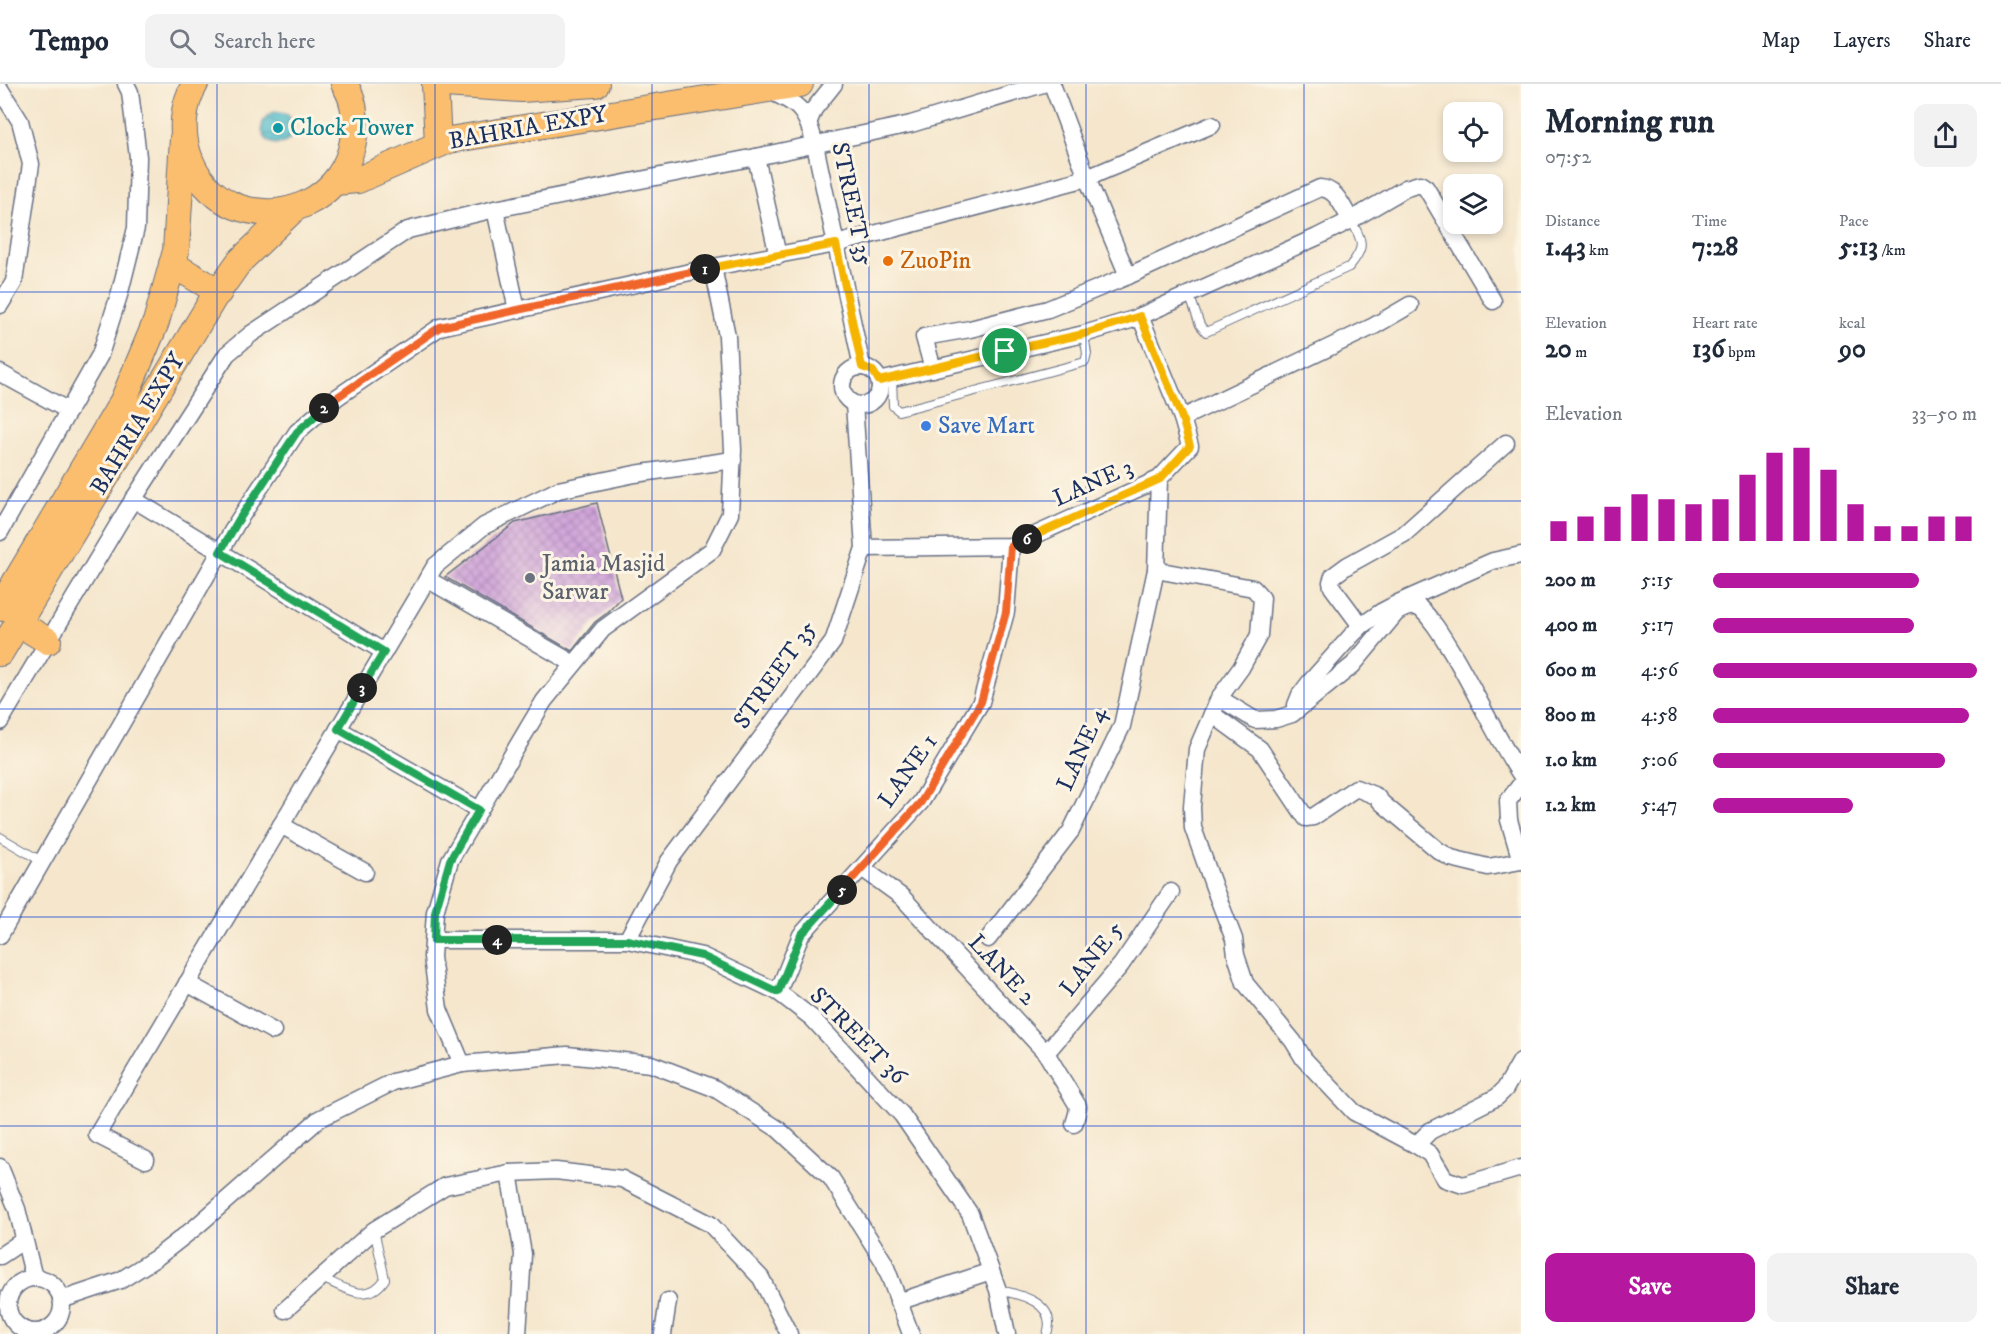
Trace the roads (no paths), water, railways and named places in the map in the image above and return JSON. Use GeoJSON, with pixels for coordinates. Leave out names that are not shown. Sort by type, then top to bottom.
{"type":"FeatureCollection","features":[{"type":"Feature","properties":{"kind":"main road","name":"BAHRIA EXPY"},"geometry":{"type":"LineString","coordinates":[[0,653],[5,609],[123,402],[156,322],[176,251],[183,115],[195,84]]}},
{"type":"Feature","properties":{"kind":"main road"},"geometry":{"type":"LineString","coordinates":[[183,138],[192,166],[210,190],[219,196],[235,206],[264,213],[294,209],[323,194],[335,182],[348,161],[355,137],[354,112],[344,84]]}},
{"type":"Feature","properties":{"kind":"main road"},"geometry":{"type":"LineString","coordinates":[[435,84],[438,144]]}},
{"type":"Feature","properties":{"kind":"main road","name":"BAHRIA EXPY"},"geometry":{"type":"LineString","coordinates":[[444,84],[520,89],[596,84]]}},
{"type":"Feature","properties":{"kind":"main road","name":"BAHRIA EXPY"},"geometry":{"type":"LineString","coordinates":[[335,182],[358,180],[438,144],[521,128],[800,84]]}},
{"type":"Feature","properties":{"kind":"main road","name":"BAHRIA EXPY"},"geometry":{"type":"LineString","coordinates":[[5,609],[239,262],[294,209]]}},
{"type":"Feature","properties":{"kind":"main road"},"geometry":{"type":"LineString","coordinates":[[172,264],[219,292]]}},
{"type":"Feature","properties":{"kind":"main road"},"geometry":{"type":"LineString","coordinates":[[5,609],[48,641]]}},
{"type":"Feature","properties":{"kind":"street"},"geometry":{"type":"LineString","coordinates":[[0,532],[100,355],[120,292],[136,228],[138,157],[130,92],[126,84]]}},
{"type":"Feature","properties":{"kind":"street"},"geometry":{"type":"LineString","coordinates":[[766,89],[790,100],[809,121],[814,109],[834,84]]}},
{"type":"Feature","properties":{"kind":"street"},"geometry":{"type":"LineString","coordinates":[[0,722],[133,499],[227,354],[251,334],[408,230],[495,208],[911,124],[1043,84]]}},
{"type":"Feature","properties":{"kind":"street"},"geometry":{"type":"LineString","coordinates":[[1052,84],[1087,178],[1128,276]]}},
{"type":"Feature","properties":{"kind":"street"},"geometry":{"type":"LineString","coordinates":[[0,89],[20,121],[31,164],[14,282],[0,305]]}},
{"type":"Feature","properties":{"kind":"street","name":"STREET 35"},"geometry":{"type":"LineString","coordinates":[[809,121],[862,367]]}},
{"type":"Feature","properties":{"kind":"street"},"geometry":{"type":"LineString","coordinates":[[0,935],[238,521],[297,432],[336,398],[440,327],[713,267],[836,244],[1087,178],[1212,125]]}},
{"type":"Feature","properties":{"kind":"street"},"geometry":{"type":"LineString","coordinates":[[756,157],[778,256]]}},
{"type":"Feature","properties":{"kind":"street"},"geometry":{"type":"LineString","coordinates":[[886,380],[862,367],[850,370],[844,376],[842,384],[844,396],[854,404],[867,404],[875,399],[886,380],[1084,334],[1140,316],[1351,220],[1406,188],[1420,184],[1425,188],[1493,301]]}},
{"type":"Feature","properties":{"kind":"street"},"geometry":{"type":"LineString","coordinates":[[933,369],[924,338],[1048,309],[1128,276],[1320,188],[1329,188],[1337,195],[1351,220]]}},
{"type":"Feature","properties":{"kind":"street"},"geometry":{"type":"LineString","coordinates":[[495,208],[517,310]]}},
{"type":"Feature","properties":{"kind":"street"},"geometry":{"type":"LineString","coordinates":[[462,1064],[439,1009],[432,957],[435,912],[450,860],[544,701],[603,629],[712,550],[730,514],[733,460],[727,336],[713,267]]}},
{"type":"Feature","properties":{"kind":"street"},"geometry":{"type":"LineString","coordinates":[[1182,418],[1374,326],[1410,305]]}},
{"type":"Feature","properties":{"kind":"street","name":"LANE 3"},"geometry":{"type":"LineString","coordinates":[[864,548],[1011,546],[1160,479],[1190,446],[1182,418],[1140,316]]}},
{"type":"Feature","properties":{"kind":"street"},"geometry":{"type":"LineString","coordinates":[[0,373],[69,411]]}},
{"type":"Feature","properties":{"kind":"street","name":"STREET 35"},"geometry":{"type":"LineString","coordinates":[[627,940],[669,861],[833,642],[864,548],[854,404]]}},
{"type":"Feature","properties":{"kind":"street"},"geometry":{"type":"LineString","coordinates":[[1361,626],[1332,587],[1333,576],[1348,565],[1404,534],[1506,442]]}},
{"type":"Feature","properties":{"kind":"street"},"geometry":{"type":"LineString","coordinates":[[146,1160],[97,1135],[435,566],[484,526],[558,490],[635,474],[733,460]]}},
{"type":"Feature","properties":{"kind":"street","name":"LANE 4"},"geometry":{"type":"LineString","coordinates":[[988,939],[1071,831],[1122,726],[1156,570],[1160,479]]}},
{"type":"Feature","properties":{"kind":"street"},"geometry":{"type":"LineString","coordinates":[[133,499],[384,652]]}},
{"type":"Feature","properties":{"kind":"street","name":"LANE 1"},"geometry":{"type":"LineString","coordinates":[[778,992],[801,935],[921,802],[981,702],[1006,612],[1011,546]]}},
{"type":"Feature","properties":{"kind":"street"},"geometry":{"type":"LineString","coordinates":[[1292,714],[1300,695],[1310,682],[1361,626],[1391,607],[1440,584],[1493,561],[1521,555]]}},
{"type":"Feature","properties":{"kind":"street"},"geometry":{"type":"LineString","coordinates":[[1156,570],[1253,588],[1262,598],[1258,635],[1241,668],[1220,698],[1197,749],[1192,807],[1193,828],[1234,939],[1236,955],[1245,983],[1293,1041],[1304,1059],[1354,1112],[1416,1144],[1434,1158],[1445,1179],[1463,1185],[1521,1168]]}},
{"type":"Feature","properties":{"kind":"street"},"geometry":{"type":"LineString","coordinates":[[427,579],[574,664]]}},
{"type":"Feature","properties":{"kind":"street"},"geometry":{"type":"LineString","coordinates":[[1220,698],[1256,720],[1276,719],[1292,714],[1353,665],[1397,612],[1408,607],[1419,607],[1431,618],[1473,687],[1503,747],[1521,775]]}},
{"type":"Feature","properties":{"kind":"street"},"geometry":{"type":"LineString","coordinates":[[1212,714],[1260,749],[1306,818],[1313,818],[1356,788],[1376,796],[1439,851],[1451,858],[1488,867],[1521,861],[1509,820],[1508,801],[1521,784]]}},
{"type":"Feature","properties":{"kind":"street"},"geometry":{"type":"LineString","coordinates":[[338,729],[479,810]]}},
{"type":"Feature","properties":{"kind":"street"},"geometry":{"type":"LineString","coordinates":[[281,825],[365,873]]}},
{"type":"Feature","properties":{"kind":"street","name":"LANE 2"},"geometry":{"type":"LineString","coordinates":[[862,868],[902,897],[1046,1053],[1078,1106],[1074,1124]]}},
{"type":"Feature","properties":{"kind":"street","name":"LANE 5"},"geometry":{"type":"LineString","coordinates":[[1046,1053],[1121,965],[1171,892]]}},
{"type":"Feature","properties":{"kind":"street","name":"STREET 36"},"geometry":{"type":"LineString","coordinates":[[434,940],[627,940],[702,956],[778,992],[812,1018],[902,1115],[970,1214],[998,1290],[1007,1334]]}},
{"type":"Feature","properties":{"kind":"street"},"geometry":{"type":"LineString","coordinates":[[187,983],[273,1030]]}},
{"type":"Feature","properties":{"kind":"street"},"geometry":{"type":"LineString","coordinates":[[62,1300],[121,1280],[156,1258],[197,1226],[319,1119],[393,1082],[462,1064],[567,1055],[651,1064],[714,1088],[778,1129],[831,1178],[884,1262],[911,1334]]}},
{"type":"Feature","properties":{"kind":"street"},"geometry":{"type":"LineString","coordinates":[[1416,1144],[1430,1131],[1497,1097],[1505,1089],[1521,1061]]}},
{"type":"Feature","properties":{"kind":"street"},"geometry":{"type":"LineString","coordinates":[[0,1167],[17,1209],[34,1278]]}},
{"type":"Feature","properties":{"kind":"street"},"geometry":{"type":"LineString","coordinates":[[285,1310],[374,1230],[445,1186],[509,1173],[555,1171],[622,1179],[710,1224],[760,1278],[789,1334]]}},
{"type":"Feature","properties":{"kind":"street"},"geometry":{"type":"LineString","coordinates":[[509,1173],[523,1254],[518,1334]]}},
{"type":"Feature","properties":{"kind":"street"},"geometry":{"type":"LineString","coordinates":[[0,1256],[24,1240]]}},
{"type":"Feature","properties":{"kind":"street"},"geometry":{"type":"LineString","coordinates":[[898,1302],[991,1270]]}},
{"type":"Feature","properties":{"kind":"street"},"geometry":{"type":"LineString","coordinates":[[34,1278],[49,1282],[62,1300],[58,1320],[51,1327],[31,1333],[21,1329],[14,1322],[4,1302],[16,1286],[24,1280],[34,1278]]}},
{"type":"Feature","properties":{"kind":"street"},"geometry":{"type":"LineString","coordinates":[[663,1334],[668,1301]]}},
{"type":"Feature","properties":{"kind":"lane"},"geometry":{"type":"LineString","coordinates":[[1189,294],[1200,325],[1206,332],[1348,267],[1361,250],[1362,241],[1351,220]]}},
{"type":"Feature","properties":{"kind":"lane"},"geometry":{"type":"LineString","coordinates":[[886,380],[893,406],[899,411],[1086,362],[1084,334]]}},
{"type":"Feature","properties":{"kind":"lane"},"geometry":{"type":"LineString","coordinates":[[0,837],[43,862]]}},
{"type":"Feature","properties":{"kind":"lane"},"geometry":{"type":"LineString","coordinates":[[322,1278],[350,1291],[366,1294],[379,1288],[385,1279],[374,1230]]}},
{"type":"Feature","properties":{"kind":"lane"},"geometry":{"type":"LineString","coordinates":[[998,1290],[1021,1294],[1036,1301],[1048,1317],[1047,1334]]}},
{"type":"Feature","properties":{"kind":"water"},"geometry":{"type":"Polygon","coordinates":[[[278,112],[289,117],[294,128],[289,139],[278,144],[267,139],[262,128],[267,117],[278,112]]]}},
{"type":"Feature","properties":{"kind":"place","name":"Clock Tower"},"geometry":{"type":"Point","coordinates":[278,128]}},
{"type":"Feature","properties":{"kind":"place","name":"ZuoPin"},"geometry":{"type":"Point","coordinates":[888,261]}},
{"type":"Feature","properties":{"kind":"place","name":"Save Mart"},"geometry":{"type":"Point","coordinates":[926,426]}},
{"type":"Feature","properties":{"kind":"place","name":"Jamia Masjid Sarwar"},"geometry":{"type":"Point","coordinates":[530,578]}}]}
